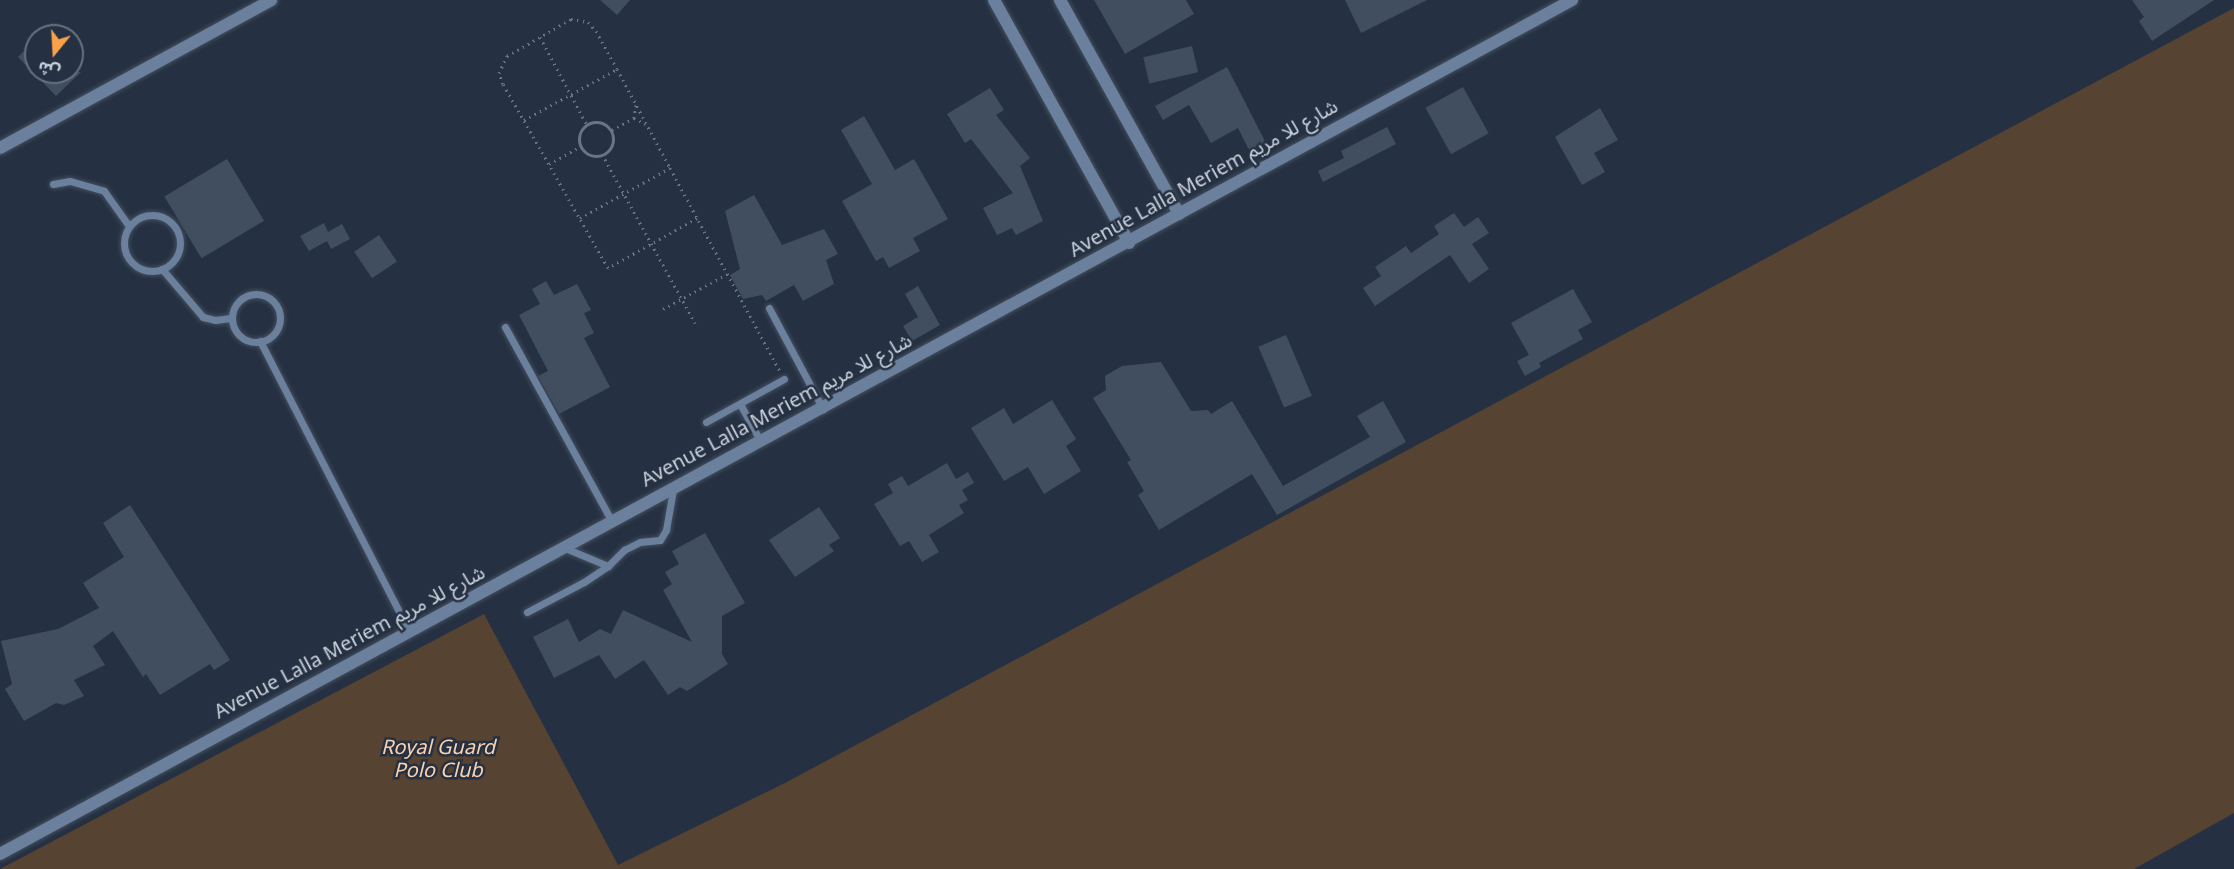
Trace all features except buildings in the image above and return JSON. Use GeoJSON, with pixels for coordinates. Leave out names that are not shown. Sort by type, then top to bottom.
{"type":"FeatureCollection","features":[{"type":"Feature","properties":{"kind":"street"},"geometry":{"type":"LineString","coordinates":[[0,148],[271,0]]}},
{"type":"Feature","properties":{"kind":"street"},"geometry":{"type":"LineString","coordinates":[[994,0],[1129,243]]}},
{"type":"Feature","properties":{"kind":"street"},"geometry":{"type":"LineString","coordinates":[[1060,0],[1179,214]]}},
{"type":"Feature","properties":{"kind":"street","name":"Avenue Lalla Meriem شارع للا مريم"},"geometry":{"type":"LineString","coordinates":[[0,854],[1129,243],[1572,0]]}},
{"type":"Feature","properties":{"kind":"lane"},"geometry":{"type":"LineString","coordinates":[[53,184],[70,181],[104,191],[129,226]]}},
{"type":"Feature","properties":{"kind":"lane"},"geometry":{"type":"LineString","coordinates":[[150,214],[172,223],[180,237],[178,253],[162,269],[146,270],[132,262],[124,241],[129,226],[150,214]]}},
{"type":"Feature","properties":{"kind":"lane"},"geometry":{"type":"LineString","coordinates":[[162,269],[188,304],[203,316],[231,318]]}},
{"type":"Feature","properties":{"kind":"lane"},"geometry":{"type":"LineString","coordinates":[[249,295],[270,299],[279,311],[278,326],[270,338],[260,341],[241,337],[231,318],[236,303],[249,295]]}},
{"type":"Feature","properties":{"kind":"lane"},"geometry":{"type":"LineString","coordinates":[[769,308],[823,409]]}},
{"type":"Feature","properties":{"kind":"lane"},"geometry":{"type":"LineString","coordinates":[[505,327],[612,522]]}},
{"type":"Feature","properties":{"kind":"lane"},"geometry":{"type":"LineString","coordinates":[[260,341],[410,633]]}},
{"type":"Feature","properties":{"kind":"lane"},"geometry":{"type":"LineString","coordinates":[[706,422],[784,380]]}},
{"type":"Feature","properties":{"kind":"lane"},"geometry":{"type":"LineString","coordinates":[[740,404],[761,442]]}},
{"type":"Feature","properties":{"kind":"lane"},"geometry":{"type":"LineString","coordinates":[[527,612],[608,566],[624,550],[640,542],[660,540],[666,530],[673,490]]}},
{"type":"Feature","properties":{"kind":"lane"},"geometry":{"type":"LineString","coordinates":[[565,548],[608,566]]}},
{"type":"Feature","properties":{"kind":"path"},"geometry":{"type":"LineString","coordinates":[[697,218],[609,267],[503,84],[501,64],[572,19],[581,19],[596,31],[616,69],[636,105],[646,124],[697,218],[784,380]]}},
{"type":"Feature","properties":{"kind":"path"},"geometry":{"type":"LineString","coordinates":[[540,38],[587,125]]}},
{"type":"Feature","properties":{"kind":"path"},"geometry":{"type":"LineString","coordinates":[[524,120],[616,69]]}},
{"type":"Feature","properties":{"kind":"path"},"geometry":{"type":"LineString","coordinates":[[634,118],[636,105]]}},
{"type":"Feature","properties":{"kind":"path"},"geometry":{"type":"LineString","coordinates":[[634,118],[646,124]]}},
{"type":"Feature","properties":{"kind":"path"},"geometry":{"type":"LineString","coordinates":[[612,130],[634,118]]}},
{"type":"Feature","properties":{"kind":"path"},"geometry":{"type":"LineString","coordinates":[[580,147],[581,128],[596,120],[612,130]]}},
{"type":"Feature","properties":{"kind":"path"},"geometry":{"type":"LineString","coordinates":[[580,147],[593,159],[611,149],[612,130]]}},
{"type":"Feature","properties":{"kind":"path"},"geometry":{"type":"LineString","coordinates":[[549,164],[580,147]]}},
{"type":"Feature","properties":{"kind":"path"},"geometry":{"type":"LineString","coordinates":[[602,153],[695,323]]}},
{"type":"Feature","properties":{"kind":"path"},"geometry":{"type":"LineString","coordinates":[[580,218],[670,168]]}},
{"type":"Feature","properties":{"kind":"path"},"geometry":{"type":"LineString","coordinates":[[663,309],[727,274]]}},
{"type":"Feature","properties":{"kind":"green space","name":"Royal Guard Polo Club"},"geometry":{"type":"Polygon","coordinates":[[[2234,8],[2234,813],[2134,869],[0,869],[484,614],[618,865],[783,784],[2234,8]]]}}]}
